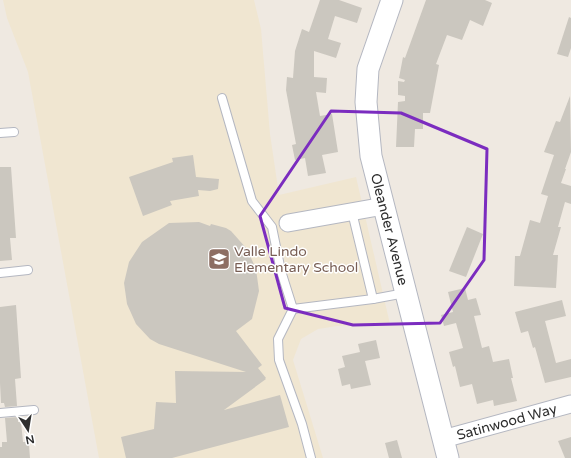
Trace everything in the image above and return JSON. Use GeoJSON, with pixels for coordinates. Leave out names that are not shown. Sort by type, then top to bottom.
{"type":"FeatureCollection","features":[{"type":"Feature","properties":{"kind":"street","name":"Oleander Avenue"},"geometry":{"type":"LineString","coordinates":[[392,0],[368,69],[366,102],[371,156],[445,448]]}},
{"type":"Feature","properties":{"kind":"street"},"geometry":{"type":"LineString","coordinates":[[280,225],[384,206]]}},
{"type":"Feature","properties":{"kind":"street","name":"Satinwood Way"},"geometry":{"type":"LineString","coordinates":[[445,448],[571,404]]}},
{"type":"Feature","properties":{"kind":"lane"},"geometry":{"type":"LineString","coordinates":[[222,98],[252,201],[280,225],[281,271],[293,309],[278,339],[280,360],[302,424],[311,458]]}},
{"type":"Feature","properties":{"kind":"lane"},"geometry":{"type":"LineString","coordinates":[[0,133],[14,132]]}},
{"type":"Feature","properties":{"kind":"lane"},"geometry":{"type":"LineString","coordinates":[[352,212],[373,299]]}},
{"type":"Feature","properties":{"kind":"lane"},"geometry":{"type":"LineString","coordinates":[[0,273],[28,270]]}},
{"type":"Feature","properties":{"kind":"lane"},"geometry":{"type":"LineString","coordinates":[[293,309],[373,299],[405,292]]}},
{"type":"Feature","properties":{"kind":"lane"},"geometry":{"type":"LineString","coordinates":[[0,414],[34,410]]}},
{"type":"Feature","properties":{"kind":"highlighted area"},"geometry":{"type":"Polygon","coordinates":[[[331,111],[401,113],[487,149],[484,260],[440,323],[353,325],[285,308],[260,216],[331,111]]]}},
{"type":"Feature","properties":{"kind":"shaded area","name":"Valle Lindo Elementary School"},"geometry":{"type":"Polygon","coordinates":[[[3,0],[254,0],[261,29],[270,134],[279,195],[356,177],[390,324],[337,326],[318,329],[301,339],[293,360],[323,458],[99,458],[28,72],[7,18],[3,0]]]}},
{"type":"Feature","properties":{"kind":"building"},"geometry":{"type":"Polygon","coordinates":[[[320,0],[339,0],[362,8],[357,23],[335,16],[328,39],[341,43],[336,58],[314,51],[314,77],[327,78],[326,93],[316,92],[320,116],[332,114],[338,152],[322,155],[326,173],[308,176],[305,158],[295,160],[292,145],[296,144],[286,90],[287,77],[293,78],[295,51],[302,29],[309,32],[320,0]]]}},
{"type":"Feature","properties":{"kind":"building"},"geometry":{"type":"Polygon","coordinates":[[[426,0],[485,0],[492,3],[483,26],[470,20],[462,40],[447,35],[436,64],[439,65],[430,113],[423,113],[423,129],[415,129],[414,147],[396,147],[398,102],[405,101],[405,96],[398,95],[398,81],[404,82],[405,80],[399,78],[403,57],[405,58],[426,0]]]}},
{"type":"Feature","properties":{"kind":"building"},"geometry":{"type":"Polygon","coordinates":[[[569,17],[571,18],[571,48],[568,57],[557,54],[569,17]]]}},
{"type":"Feature","properties":{"kind":"building"},"geometry":{"type":"Polygon","coordinates":[[[570,96],[571,152],[561,183],[571,186],[571,204],[565,202],[558,227],[561,227],[553,255],[558,255],[556,288],[514,286],[515,256],[520,256],[530,220],[540,223],[548,196],[541,194],[554,155],[544,152],[556,121],[560,122],[570,96]]]}},
{"type":"Feature","properties":{"kind":"building"},"geometry":{"type":"Polygon","coordinates":[[[193,155],[196,177],[219,179],[218,189],[210,191],[198,190],[199,196],[170,201],[172,205],[143,216],[129,177],[173,162],[172,158],[193,155]]]}},
{"type":"Feature","properties":{"kind":"building"},"geometry":{"type":"Polygon","coordinates":[[[0,167],[11,167],[16,238],[10,238],[12,260],[0,261],[0,167]]]}},
{"type":"Feature","properties":{"kind":"building"},"geometry":{"type":"Polygon","coordinates":[[[199,222],[210,226],[211,224],[226,228],[231,231],[247,249],[256,269],[259,291],[252,319],[236,331],[262,365],[258,368],[266,379],[224,410],[280,395],[289,427],[172,458],[126,458],[121,437],[154,429],[156,402],[176,403],[175,371],[246,372],[159,344],[150,339],[136,324],[127,304],[124,283],[129,262],[142,242],[169,223],[199,222]]]}},
{"type":"Feature","properties":{"kind":"building"},"geometry":{"type":"Polygon","coordinates":[[[467,227],[483,234],[466,277],[449,271],[467,227]]]}},
{"type":"Feature","properties":{"kind":"building"},"geometry":{"type":"Polygon","coordinates":[[[465,288],[468,300],[476,298],[481,315],[474,316],[482,348],[489,346],[493,362],[509,359],[513,378],[511,378],[517,401],[494,406],[493,400],[477,404],[472,384],[460,387],[455,366],[453,367],[449,352],[463,348],[456,323],[444,326],[441,315],[453,312],[448,292],[465,288]]]}},
{"type":"Feature","properties":{"kind":"building"},"geometry":{"type":"Polygon","coordinates":[[[562,300],[566,316],[545,321],[556,363],[571,359],[571,377],[545,383],[535,347],[533,348],[528,331],[521,333],[515,312],[562,300]]]}},
{"type":"Feature","properties":{"kind":"building"},"geometry":{"type":"Polygon","coordinates":[[[16,305],[21,378],[15,379],[17,406],[5,407],[4,403],[1,403],[0,383],[0,307],[16,305]]]}},
{"type":"Feature","properties":{"kind":"building"},"geometry":{"type":"Polygon","coordinates":[[[376,340],[380,358],[365,361],[371,385],[351,389],[350,384],[342,386],[338,369],[345,367],[342,356],[360,352],[358,344],[376,340]]]}},
{"type":"Feature","properties":{"kind":"building"},"geometry":{"type":"Polygon","coordinates":[[[18,417],[18,422],[21,422],[23,442],[28,442],[29,445],[30,458],[0,458],[0,447],[2,447],[2,442],[7,442],[5,418],[18,417]]]}},
{"type":"Feature","properties":{"kind":"building"},"geometry":{"type":"Polygon","coordinates":[[[571,437],[571,458],[565,458],[558,441],[571,437]]]}},
{"type":"Feature","properties":{"kind":"building"},"geometry":{"type":"Polygon","coordinates":[[[397,440],[402,458],[389,458],[385,443],[397,440]]]}},
{"type":"Feature","properties":{"kind":"place","name":"Valle Lindo Elementary School"},"geometry":{"type":"Point","coordinates":[219,259]}}]}
